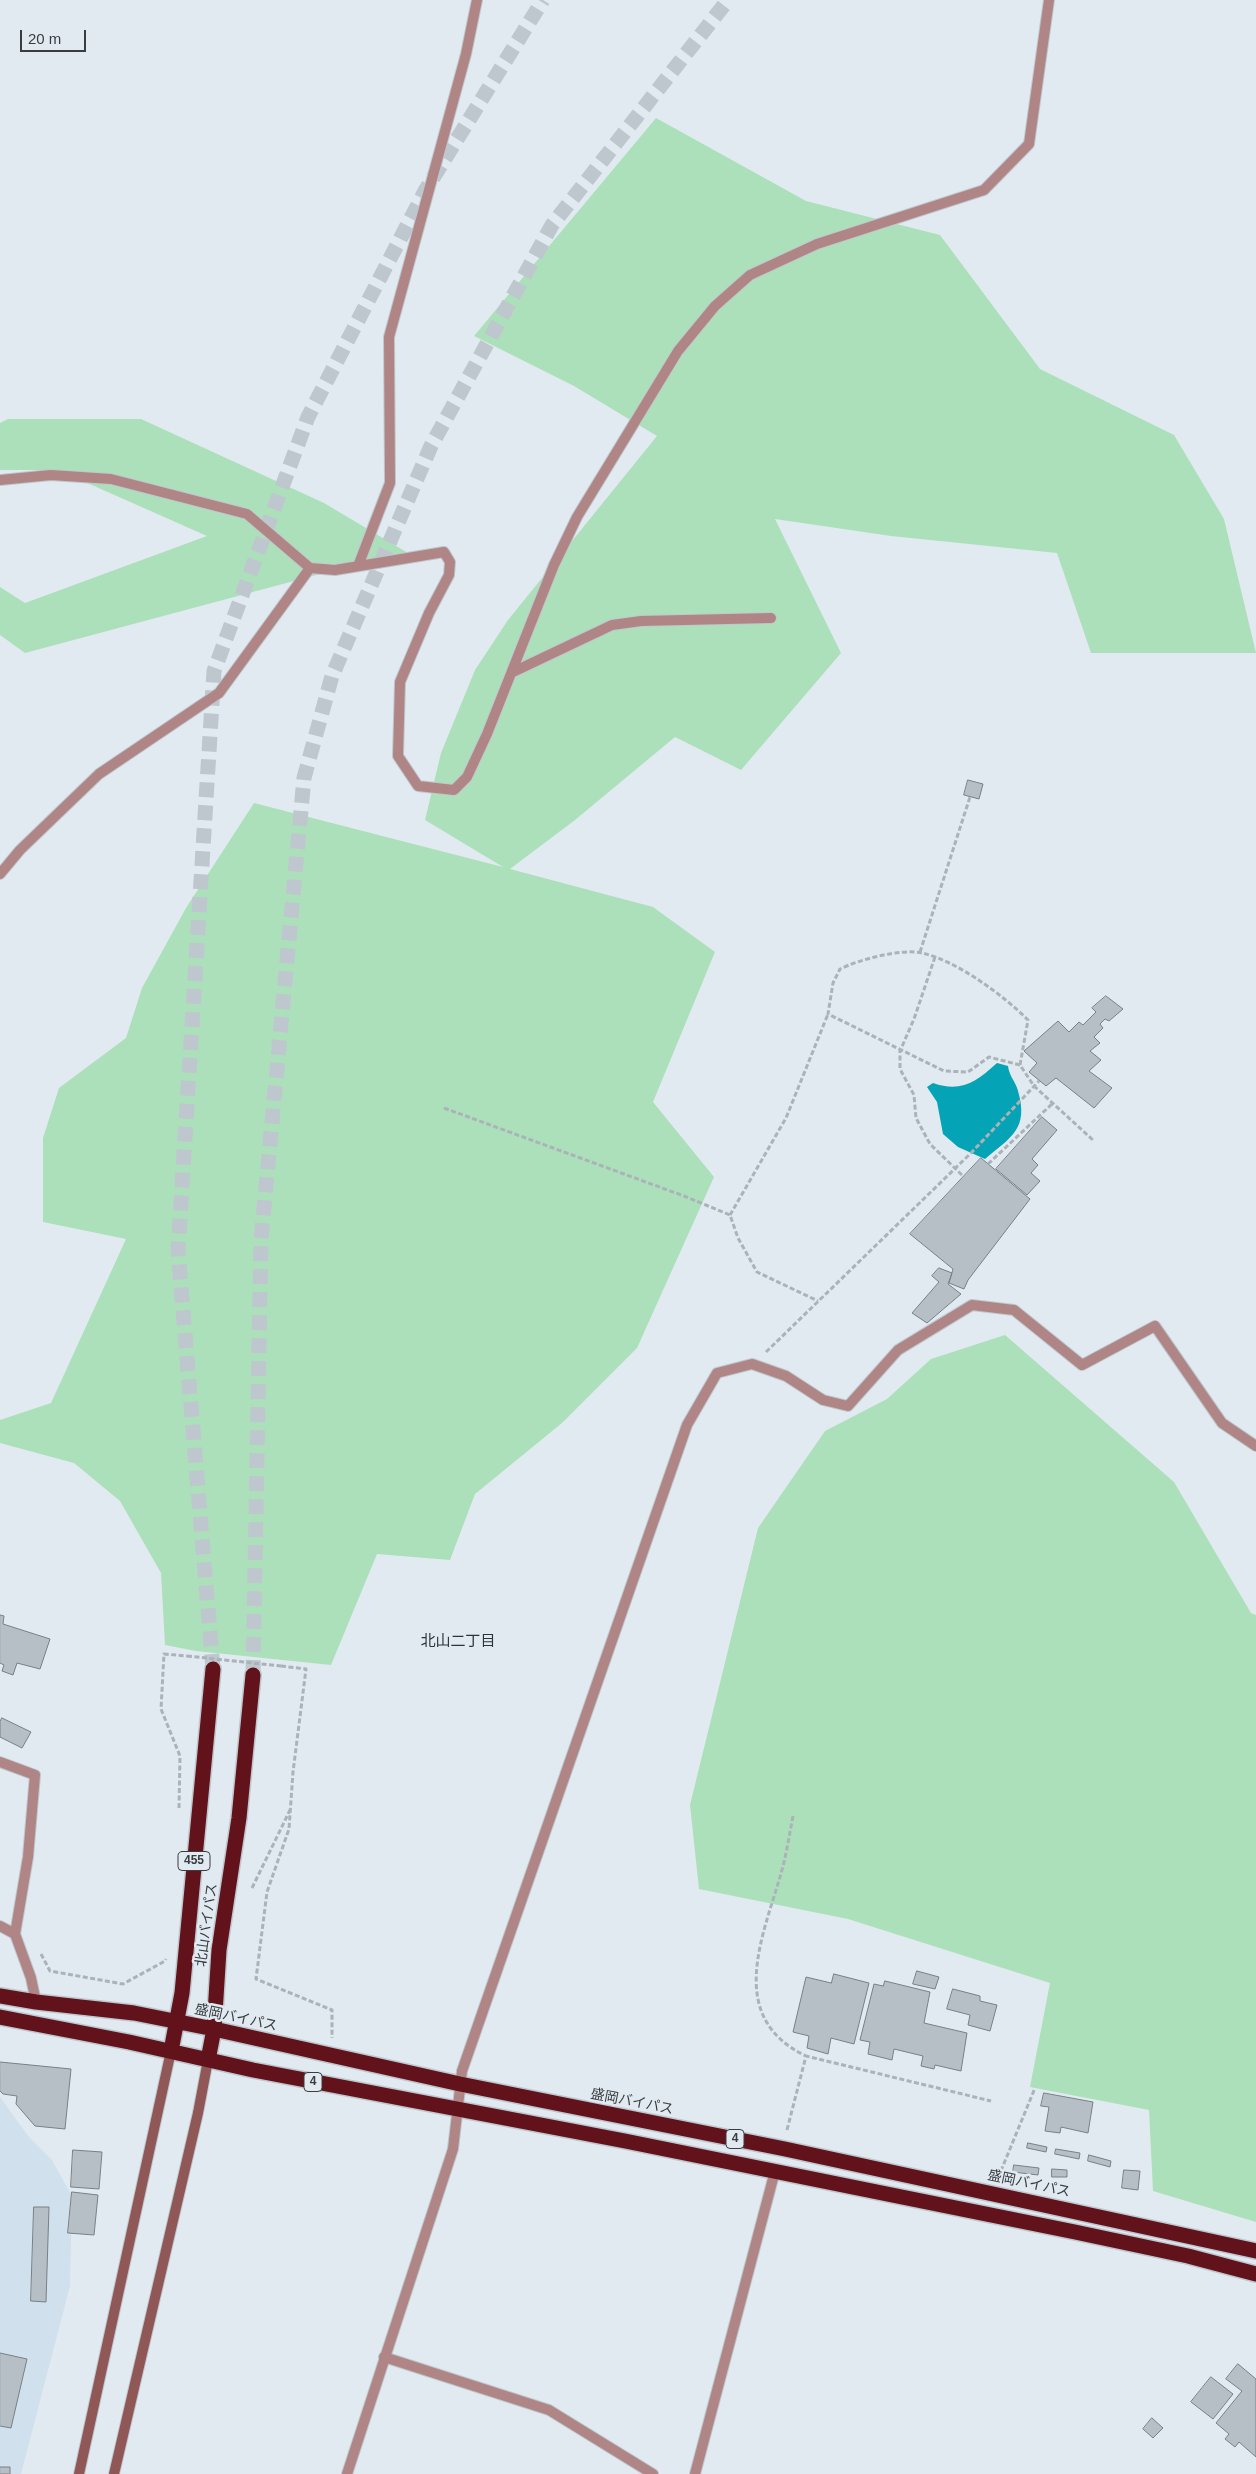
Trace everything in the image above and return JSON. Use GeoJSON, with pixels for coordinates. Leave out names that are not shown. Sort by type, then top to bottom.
{"type":"FeatureCollection","features":[{"type":"Feature","properties":{"kind":"highway","name":"北山バイパス"},"geometry":{"type":"LineString","coordinates":[[171,2051],[182,1993],[213,1669]]}},
{"type":"Feature","properties":{"kind":"highway","name":"北山バイパス"},"geometry":{"type":"LineString","coordinates":[[208,2060],[214,2029],[219,1950],[239,1818],[253,1675]]}},
{"type":"Feature","properties":{"kind":"highway","name":"盛岡バイパス"},"geometry":{"type":"LineString","coordinates":[[0,1996],[134,2013],[214,2029],[460,2084],[992,2193],[1256,2251]]}},
{"type":"Feature","properties":{"kind":"highway","name":"4"},"geometry":{"type":"LineString","coordinates":[[0,2017],[456,2110],[775,2171],[1138,2245],[1256,2274]]}},
{"type":"Feature","properties":{"kind":"street"},"geometry":{"type":"LineString","coordinates":[[358,566],[390,483],[389,337],[461,72],[477,0]]}},
{"type":"Feature","properties":{"kind":"street"},"geometry":{"type":"LineString","coordinates":[[0,480],[51,475],[111,479],[247,514],[310,568],[335,570],[444,552],[450,562],[450,575],[429,613],[400,682],[398,756],[418,786],[454,790],[467,777],[513,672],[554,565],[577,517],[678,352],[715,306],[750,275],[817,244],[984,190],[1029,144],[1049,0]]}},
{"type":"Feature","properties":{"kind":"street"},"geometry":{"type":"LineString","coordinates":[[0,874],[20,850],[99,774],[219,693],[310,568]]}},
{"type":"Feature","properties":{"kind":"street"},"geometry":{"type":"LineString","coordinates":[[513,672],[612,625],[641,621],[771,618]]}},
{"type":"Feature","properties":{"kind":"street"},"geometry":{"type":"LineString","coordinates":[[347,2474],[453,2149],[462,2071],[688,1425],[717,1373],[752,1364],[786,1376],[824,1400],[848,1406],[898,1350],[972,1305],[1014,1310],[1082,1365],[1155,1326],[1222,1423],[1256,1446]]}},
{"type":"Feature","properties":{"kind":"street"},"geometry":{"type":"LineString","coordinates":[[0,1762],[35,1775],[28,1857],[15,1934],[31,1978],[36,2002]]}},
{"type":"Feature","properties":{"kind":"street"},"geometry":{"type":"LineString","coordinates":[[0,1926],[15,1934]]}},
{"type":"Feature","properties":{"kind":"street"},"geometry":{"type":"LineString","coordinates":[[78,2474],[171,2051]]}},
{"type":"Feature","properties":{"kind":"street"},"geometry":{"type":"LineString","coordinates":[[114,2474],[198,2113],[208,2060]]}},
{"type":"Feature","properties":{"kind":"street"},"geometry":{"type":"LineString","coordinates":[[695,2474],[775,2171]]}},
{"type":"Feature","properties":{"kind":"street"},"geometry":{"type":"LineString","coordinates":[[384,2357],[549,2410],[652,2474]]}},
{"type":"Feature","properties":{"kind":"path"},"geometry":{"type":"LineString","coordinates":[[920,952],[970,797]]}},
{"type":"Feature","properties":{"kind":"path"},"geometry":{"type":"LineString","coordinates":[[730,1215],[786,1118],[828,1014],[833,983],[840,968],[863,959],[920,952],[935,958],[982,984],[1014,1006],[1028,1020],[1020,1065]]}},
{"type":"Feature","properties":{"kind":"path"},"geometry":{"type":"LineString","coordinates":[[935,958],[914,1019],[900,1050],[900,1068],[914,1095],[916,1118],[930,1144],[964,1176]]}},
{"type":"Feature","properties":{"kind":"path"},"geometry":{"type":"LineString","coordinates":[[828,1014],[944,1072],[968,1072],[989,1057],[1020,1065],[1034,1086],[1094,1141]]}},
{"type":"Feature","properties":{"kind":"path"},"geometry":{"type":"LineString","coordinates":[[752,1364],[956,1168],[1039,1081]]}},
{"type":"Feature","properties":{"kind":"path"},"geometry":{"type":"LineString","coordinates":[[988,1164],[1053,1104]]}},
{"type":"Feature","properties":{"kind":"path"},"geometry":{"type":"LineString","coordinates":[[444,1108],[684,1196],[730,1215],[738,1238],[757,1272],[818,1301]]}},
{"type":"Feature","properties":{"kind":"path"},"geometry":{"type":"LineString","coordinates":[[179,1812],[180,1756],[161,1710],[164,1654],[306,1669],[293,1772],[289,1829],[267,1892],[256,1979],[332,2010],[332,2043]]}},
{"type":"Feature","properties":{"kind":"path"},"geometry":{"type":"LineString","coordinates":[[252,1888],[291,1807]]}},
{"type":"Feature","properties":{"kind":"path"},"geometry":{"type":"LineString","coordinates":[[792,1816],[786,1856],[758,1950],[755,1988],[771,2029],[782,2042],[806,2056],[991,2102]]}},
{"type":"Feature","properties":{"kind":"path"},"geometry":{"type":"LineString","coordinates":[[39,1951],[50,1971],[124,1984],[166,1961],[166,1952]]}},
{"type":"Feature","properties":{"kind":"path"},"geometry":{"type":"LineString","coordinates":[[785,2136],[806,2056]]}},
{"type":"Feature","properties":{"kind":"path"},"geometry":{"type":"LineString","coordinates":[[992,2193],[1035,2088]]}},
{"type":"Feature","properties":{"kind":"shaded area"},"geometry":{"type":"Polygon","coordinates":[[[0,2097],[29,2137],[52,2160],[72,2196],[70,2286],[21,2474],[0,2474],[0,2097]]]}},
{"type":"Feature","properties":{"kind":"green space"},"geometry":{"type":"Polygon","coordinates":[[[656,118],[806,201],[940,235],[1040,369],[1174,435],[1224,519],[1256,653],[1091,653],[1057,553],[891,536],[775,519],[841,653],[741,770],[675,737],[575,820],[510,869],[653,907],[715,952],[653,1102],[714,1177],[637,1348],[562,1423],[475,1494],[450,1560],[377,1554],[331,1665],[196,1651],[165,1645],[161,1573],[120,1501],[74,1463],[0,1443],[0,1420],[51,1403],[126,1239],[43,1222],[43,1138],[59,1088],[126,1038],[142,988],[186,908],[254,803],[503,867],[425,820],[441,753],[475,670],[508,620],[657,436],[574,386],[474,336],[656,118]]]}},
{"type":"Feature","properties":{"kind":"green space"},"geometry":{"type":"Polygon","coordinates":[[[8,419],[141,419],[324,503],[408,553],[335,570],[25,653],[0,635],[0,587],[25,603],[207,536],[58,470],[0,470],[0,423],[8,419]]]}},
{"type":"Feature","properties":{"kind":"green space"},"geometry":{"type":"Polygon","coordinates":[[[1005,1335],[1174,1482],[1251,1613],[1256,1615],[1256,2222],[1153,2191],[1149,2110],[1030,2087],[1050,1983],[848,1919],[699,1889],[690,1805],[758,1528],[825,1431],[887,1399],[931,1359],[1005,1335]]]}},
{"type":"Feature","properties":{"kind":"water"},"geometry":{"type":"Polygon","coordinates":[[[997,1063],[1008,1066],[1018,1091],[1021,1115],[1019,1123],[1010,1138],[985,1159],[958,1147],[943,1134],[937,1102],[927,1087],[933,1083],[952,1087],[968,1084],[982,1076],[997,1063]]]}},
{"type":"Feature","properties":{"kind":"building"},"geometry":{"type":"Polygon","coordinates":[[[968,780],[983,784],[979,799],[964,795],[968,780]]]}},
{"type":"Feature","properties":{"kind":"building"},"geometry":{"type":"Polygon","coordinates":[[[1106,996],[1123,1009],[1109,1021],[1105,1019],[1100,1024],[1103,1028],[1094,1037],[1100,1043],[1090,1051],[1101,1060],[1089,1071],[1112,1088],[1094,1108],[1056,1078],[1046,1086],[1029,1072],[1037,1063],[1024,1051],[1058,1021],[1069,1032],[1079,1022],[1083,1025],[1096,1012],[1092,1008],[1106,996]]]}},
{"type":"Feature","properties":{"kind":"building"},"geometry":{"type":"Polygon","coordinates":[[[1042,1117],[1057,1130],[1032,1159],[1038,1165],[1031,1173],[1040,1181],[1027,1195],[996,1169],[1042,1117]]]}},
{"type":"Feature","properties":{"kind":"building"},"geometry":{"type":"Polygon","coordinates":[[[981,1158],[1030,1199],[968,1280],[964,1289],[949,1283],[953,1269],[910,1234],[981,1158]]]}},
{"type":"Feature","properties":{"kind":"building"},"geometry":{"type":"Polygon","coordinates":[[[939,1268],[952,1273],[948,1284],[961,1294],[927,1323],[912,1313],[939,1282],[932,1276],[939,1268]]]}},
{"type":"Feature","properties":{"kind":"building"},"geometry":{"type":"Polygon","coordinates":[[[0,1615],[4,1616],[3,1624],[50,1639],[40,1669],[17,1663],[13,1675],[2,1671],[4,1665],[0,1663],[0,1615]]]}},
{"type":"Feature","properties":{"kind":"building"},"geometry":{"type":"Polygon","coordinates":[[[2,1718],[31,1732],[22,1748],[0,1737],[0,1722],[2,1718]]]}},
{"type":"Feature","properties":{"kind":"building"},"geometry":{"type":"Polygon","coordinates":[[[917,1971],[939,1977],[935,1989],[913,1984],[917,1971]]]}},
{"type":"Feature","properties":{"kind":"building"},"geometry":{"type":"Polygon","coordinates":[[[834,1974],[869,1983],[854,2044],[831,2038],[828,2054],[807,2048],[809,2036],[793,2032],[806,1977],[831,1983],[834,1974]]]}},
{"type":"Feature","properties":{"kind":"building"},"geometry":{"type":"Polygon","coordinates":[[[885,1981],[930,1992],[924,2023],[967,2033],[961,2071],[935,2065],[934,2069],[921,2066],[923,2056],[894,2049],[892,2060],[868,2054],[870,2042],[860,2040],[874,1984],[883,1986],[885,1981]]]}},
{"type":"Feature","properties":{"kind":"building"},"geometry":{"type":"Polygon","coordinates":[[[953,1989],[980,1996],[980,2001],[997,2005],[990,2031],[968,2025],[970,2015],[947,2009],[953,1989]]]}},
{"type":"Feature","properties":{"kind":"building"},"geometry":{"type":"Polygon","coordinates":[[[0,2062],[71,2069],[65,2129],[35,2126],[16,2104],[17,2096],[3,2094],[0,2091],[0,2062]]]}},
{"type":"Feature","properties":{"kind":"building"},"geometry":{"type":"Polygon","coordinates":[[[1044,2093],[1093,2102],[1088,2133],[1061,2127],[1060,2133],[1045,2131],[1049,2107],[1041,2106],[1044,2093]]]}},
{"type":"Feature","properties":{"kind":"building"},"geometry":{"type":"Polygon","coordinates":[[[1028,2143],[1047,2147],[1046,2152],[1027,2148],[1028,2143]]]}},
{"type":"Feature","properties":{"kind":"building"},"geometry":{"type":"Polygon","coordinates":[[[1056,2149],[1080,2153],[1079,2159],[1055,2154],[1056,2149]]]}},
{"type":"Feature","properties":{"kind":"building"},"geometry":{"type":"Polygon","coordinates":[[[73,2150],[102,2152],[99,2189],[71,2187],[73,2150]]]}},
{"type":"Feature","properties":{"kind":"building"},"geometry":{"type":"Polygon","coordinates":[[[1089,2155],[1111,2161],[1110,2167],[1088,2161],[1089,2155]]]}},
{"type":"Feature","properties":{"kind":"building"},"geometry":{"type":"Polygon","coordinates":[[[1014,2165],[1039,2168],[1038,2175],[1013,2172],[1014,2165]]]}},
{"type":"Feature","properties":{"kind":"building"},"geometry":{"type":"Polygon","coordinates":[[[1052,2169],[1067,2170],[1067,2177],[1052,2177],[1052,2169]]]}},
{"type":"Feature","properties":{"kind":"building"},"geometry":{"type":"Polygon","coordinates":[[[1124,2170],[1140,2171],[1138,2190],[1122,2188],[1124,2170]]]}},
{"type":"Feature","properties":{"kind":"building"},"geometry":{"type":"Polygon","coordinates":[[[72,2192],[98,2195],[94,2235],[68,2233],[72,2192]]]}},
{"type":"Feature","properties":{"kind":"building"},"geometry":{"type":"Polygon","coordinates":[[[34,2207],[49,2207],[46,2302],[31,2301],[34,2207]]]}},
{"type":"Feature","properties":{"kind":"building"},"geometry":{"type":"Polygon","coordinates":[[[0,2353],[27,2359],[11,2428],[0,2426],[0,2353]]]}},
{"type":"Feature","properties":{"kind":"building"},"geometry":{"type":"Polygon","coordinates":[[[1238,2364],[1256,2379],[1256,2457],[1239,2442],[1235,2447],[1225,2439],[1229,2434],[1216,2423],[1242,2391],[1226,2379],[1238,2364]]]}},
{"type":"Feature","properties":{"kind":"building"},"geometry":{"type":"Polygon","coordinates":[[[1211,2377],[1233,2394],[1213,2419],[1191,2402],[1211,2377]]]}},
{"type":"Feature","properties":{"kind":"building"},"geometry":{"type":"Polygon","coordinates":[[[1152,2418],[1163,2428],[1153,2438],[1143,2429],[1152,2418]]]}},
{"type":"Feature","properties":{"kind":"building"},"geometry":{"type":"Polygon","coordinates":[[[0,2467],[10,2467],[10,2474],[0,2474],[0,2467]]]}},
{"type":"Feature","properties":{"kind":"tunnel"},"geometry":{"type":"LineString","coordinates":[[213,1669],[178,1251],[214,671],[308,417],[425,191],[543,0]]}},
{"type":"Feature","properties":{"kind":"tunnel"},"geometry":{"type":"LineString","coordinates":[[253,1675],[261,1240],[304,778],[332,676],[431,446],[552,225],[728,0]]}},
{"type":"Feature","properties":{"kind":"district","name":"北山二丁目"},"geometry":{"type":"Point","coordinates":[458,1642]}}]}
